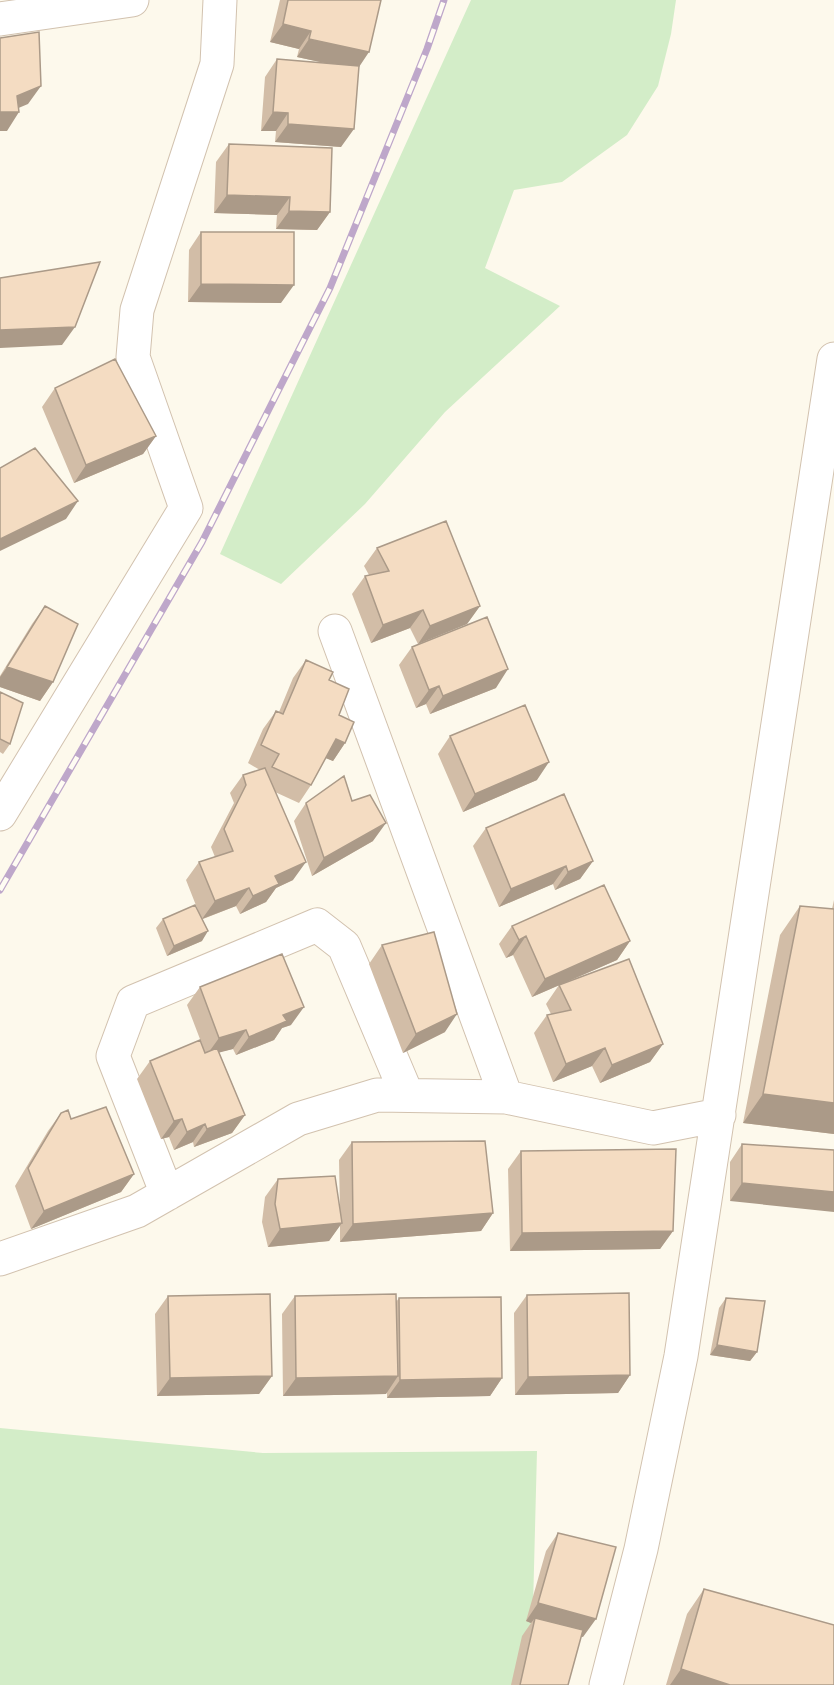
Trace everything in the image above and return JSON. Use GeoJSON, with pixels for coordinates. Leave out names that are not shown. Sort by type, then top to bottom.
{"type":"FeatureCollection","features":[{"type":"Feature","properties":{"kind":"street"},"geometry":{"type":"LineString","coordinates":[[0,19],[132,0]]}},
{"type":"Feature","properties":{"kind":"street"},"geometry":{"type":"LineString","coordinates":[[0,814],[186,508],[133,357],[136,310],[217,64],[220,0]]}},
{"type":"Feature","properties":{"kind":"street"},"geometry":{"type":"LineString","coordinates":[[606,1685],[641,1549],[681,1356],[834,359]]}},
{"type":"Feature","properties":{"kind":"street"},"geometry":{"type":"LineString","coordinates":[[335,631],[507,1097]]}},
{"type":"Feature","properties":{"kind":"street"},"geometry":{"type":"LineString","coordinates":[[167,1194],[113,1056],[133,1002],[317,925],[344,946],[407,1095]]}},
{"type":"Feature","properties":{"kind":"street"},"geometry":{"type":"LineString","coordinates":[[0,1259],[137,1211],[298,1119],[377,1095],[507,1097],[653,1128],[719,1115]]}},
{"type":"Feature","properties":{"kind":"green space"},"geometry":{"type":"Polygon","coordinates":[[[471,0],[676,0],[671,34],[658,86],[627,135],[562,182],[514,190],[485,268],[560,306],[445,412],[365,504],[281,584],[220,554],[471,0]]]}},
{"type":"Feature","properties":{"kind":"green space"},"geometry":{"type":"Polygon","coordinates":[[[0,1428],[263,1453],[537,1451],[531,1685],[0,1685],[0,1428]]]}},
{"type":"Feature","properties":{"kind":"building"},"geometry":{"type":"Polygon","coordinates":[[[288,0],[381,0],[369,52],[309,39],[311,31],[283,24],[288,0]]]}},
{"type":"Feature","properties":{"kind":"building"},"geometry":{"type":"Polygon","coordinates":[[[39,32],[41,86],[17,96],[19,112],[0,112],[0,38],[39,32]]]}},
{"type":"Feature","properties":{"kind":"building"},"geometry":{"type":"Polygon","coordinates":[[[277,59],[359,66],[354,129],[288,124],[288,113],[273,112],[277,59]]]}},
{"type":"Feature","properties":{"kind":"building"},"geometry":{"type":"Polygon","coordinates":[[[229,144],[332,148],[330,212],[289,211],[290,197],[227,195],[229,144]]]}},
{"type":"Feature","properties":{"kind":"building"},"geometry":{"type":"Polygon","coordinates":[[[201,232],[294,232],[294,285],[201,284],[201,232]]]}},
{"type":"Feature","properties":{"kind":"building"},"geometry":{"type":"Polygon","coordinates":[[[100,262],[75,327],[0,330],[0,278],[100,262]]]}},
{"type":"Feature","properties":{"kind":"building"},"geometry":{"type":"Polygon","coordinates":[[[115,359],[156,436],[86,465],[55,388],[115,359]]]}},
{"type":"Feature","properties":{"kind":"building"},"geometry":{"type":"Polygon","coordinates":[[[35,448],[78,501],[0,539],[0,468],[35,448]]]}},
{"type":"Feature","properties":{"kind":"building"},"geometry":{"type":"Polygon","coordinates":[[[446,521],[480,606],[430,626],[423,610],[383,625],[365,576],[389,571],[377,548],[446,521]]]}},
{"type":"Feature","properties":{"kind":"building"},"geometry":{"type":"Polygon","coordinates":[[[45,606],[78,624],[53,682],[7,667],[45,606]]]}},
{"type":"Feature","properties":{"kind":"building"},"geometry":{"type":"Polygon","coordinates":[[[487,617],[508,669],[443,696],[439,686],[429,690],[412,647],[487,617]]]}},
{"type":"Feature","properties":{"kind":"building"},"geometry":{"type":"Polygon","coordinates":[[[306,660],[333,672],[329,680],[349,689],[339,715],[354,722],[345,743],[336,739],[311,785],[272,767],[279,754],[261,745],[276,711],[283,714],[306,660]]]}},
{"type":"Feature","properties":{"kind":"building"},"geometry":{"type":"Polygon","coordinates":[[[0,692],[23,703],[10,744],[0,739],[0,692]]]}},
{"type":"Feature","properties":{"kind":"building"},"geometry":{"type":"Polygon","coordinates":[[[525,705],[549,762],[475,794],[450,736],[525,705]]]}},
{"type":"Feature","properties":{"kind":"building"},"geometry":{"type":"Polygon","coordinates":[[[265,768],[306,862],[275,876],[279,884],[253,896],[249,888],[215,901],[199,862],[233,851],[224,829],[246,785],[243,775],[265,768]]]}},
{"type":"Feature","properties":{"kind":"building"},"geometry":{"type":"Polygon","coordinates":[[[344,776],[352,801],[370,795],[386,823],[324,858],[306,803],[344,776]]]}},
{"type":"Feature","properties":{"kind":"building"},"geometry":{"type":"Polygon","coordinates":[[[564,794],[593,861],[568,872],[566,866],[511,889],[486,828],[564,794]]]}},
{"type":"Feature","properties":{"kind":"building"},"geometry":{"type":"Polygon","coordinates":[[[604,885],[630,941],[545,979],[526,936],[519,940],[512,926],[604,885]]]}},
{"type":"Feature","properties":{"kind":"building"},"geometry":{"type":"Polygon","coordinates":[[[195,905],[208,931],[174,946],[163,919],[195,905]]]}},
{"type":"Feature","properties":{"kind":"building"},"geometry":{"type":"Polygon","coordinates":[[[800,906],[834,909],[834,1103],[763,1094],[800,906]]]}},
{"type":"Feature","properties":{"kind":"building"},"geometry":{"type":"Polygon","coordinates":[[[434,932],[457,1014],[416,1034],[382,945],[434,932]]]}},
{"type":"Feature","properties":{"kind":"building"},"geometry":{"type":"Polygon","coordinates":[[[282,954],[304,1007],[283,1015],[287,1021],[249,1037],[246,1030],[219,1038],[200,987],[282,954]]]}},
{"type":"Feature","properties":{"kind":"building"},"geometry":{"type":"Polygon","coordinates":[[[629,959],[663,1044],[612,1065],[605,1048],[566,1064],[547,1015],[571,1010],[559,985],[629,959]]]}},
{"type":"Feature","properties":{"kind":"building"},"geometry":{"type":"Polygon","coordinates":[[[200,1040],[205,1053],[217,1048],[245,1115],[207,1129],[205,1124],[187,1132],[182,1119],[174,1121],[150,1061],[200,1040]]]}},
{"type":"Feature","properties":{"kind":"building"},"geometry":{"type":"Polygon","coordinates":[[[106,1107],[134,1174],[44,1211],[28,1168],[61,1113],[68,1110],[71,1119],[106,1107]]]}},
{"type":"Feature","properties":{"kind":"building"},"geometry":{"type":"Polygon","coordinates":[[[485,1141],[493,1213],[353,1224],[352,1142],[485,1141]]]}},
{"type":"Feature","properties":{"kind":"building"},"geometry":{"type":"Polygon","coordinates":[[[742,1144],[834,1150],[834,1192],[742,1183],[742,1144]]]}},
{"type":"Feature","properties":{"kind":"building"},"geometry":{"type":"Polygon","coordinates":[[[676,1149],[673,1231],[522,1233],[521,1151],[676,1149]]]}},
{"type":"Feature","properties":{"kind":"building"},"geometry":{"type":"Polygon","coordinates":[[[335,1176],[342,1223],[280,1229],[275,1204],[278,1179],[335,1176]]]}},
{"type":"Feature","properties":{"kind":"building"},"geometry":{"type":"Polygon","coordinates":[[[629,1293],[630,1375],[528,1377],[527,1295],[629,1293]]]}},
{"type":"Feature","properties":{"kind":"building"},"geometry":{"type":"Polygon","coordinates":[[[270,1294],[272,1376],[170,1378],[168,1296],[270,1294]]]}},
{"type":"Feature","properties":{"kind":"building"},"geometry":{"type":"Polygon","coordinates":[[[396,1294],[398,1376],[296,1378],[295,1296],[396,1294]]]}},
{"type":"Feature","properties":{"kind":"building"},"geometry":{"type":"Polygon","coordinates":[[[501,1297],[502,1378],[400,1380],[399,1298],[501,1297]]]}},
{"type":"Feature","properties":{"kind":"building"},"geometry":{"type":"Polygon","coordinates":[[[726,1298],[765,1301],[757,1352],[717,1345],[726,1298]]]}},
{"type":"Feature","properties":{"kind":"building"},"geometry":{"type":"Polygon","coordinates":[[[558,1533],[616,1547],[596,1619],[538,1603],[558,1533]]]}},
{"type":"Feature","properties":{"kind":"building"},"geometry":{"type":"Polygon","coordinates":[[[704,1589],[834,1625],[834,1685],[730,1685],[681,1669],[704,1589]]]}},
{"type":"Feature","properties":{"kind":"building"},"geometry":{"type":"Polygon","coordinates":[[[535,1618],[583,1630],[568,1685],[520,1685],[535,1618]]]}},
{"type":"Feature","properties":{"kind":"railway"},"geometry":{"type":"LineString","coordinates":[[0,890],[202,542],[330,288],[427,49],[444,0]]}}]}
